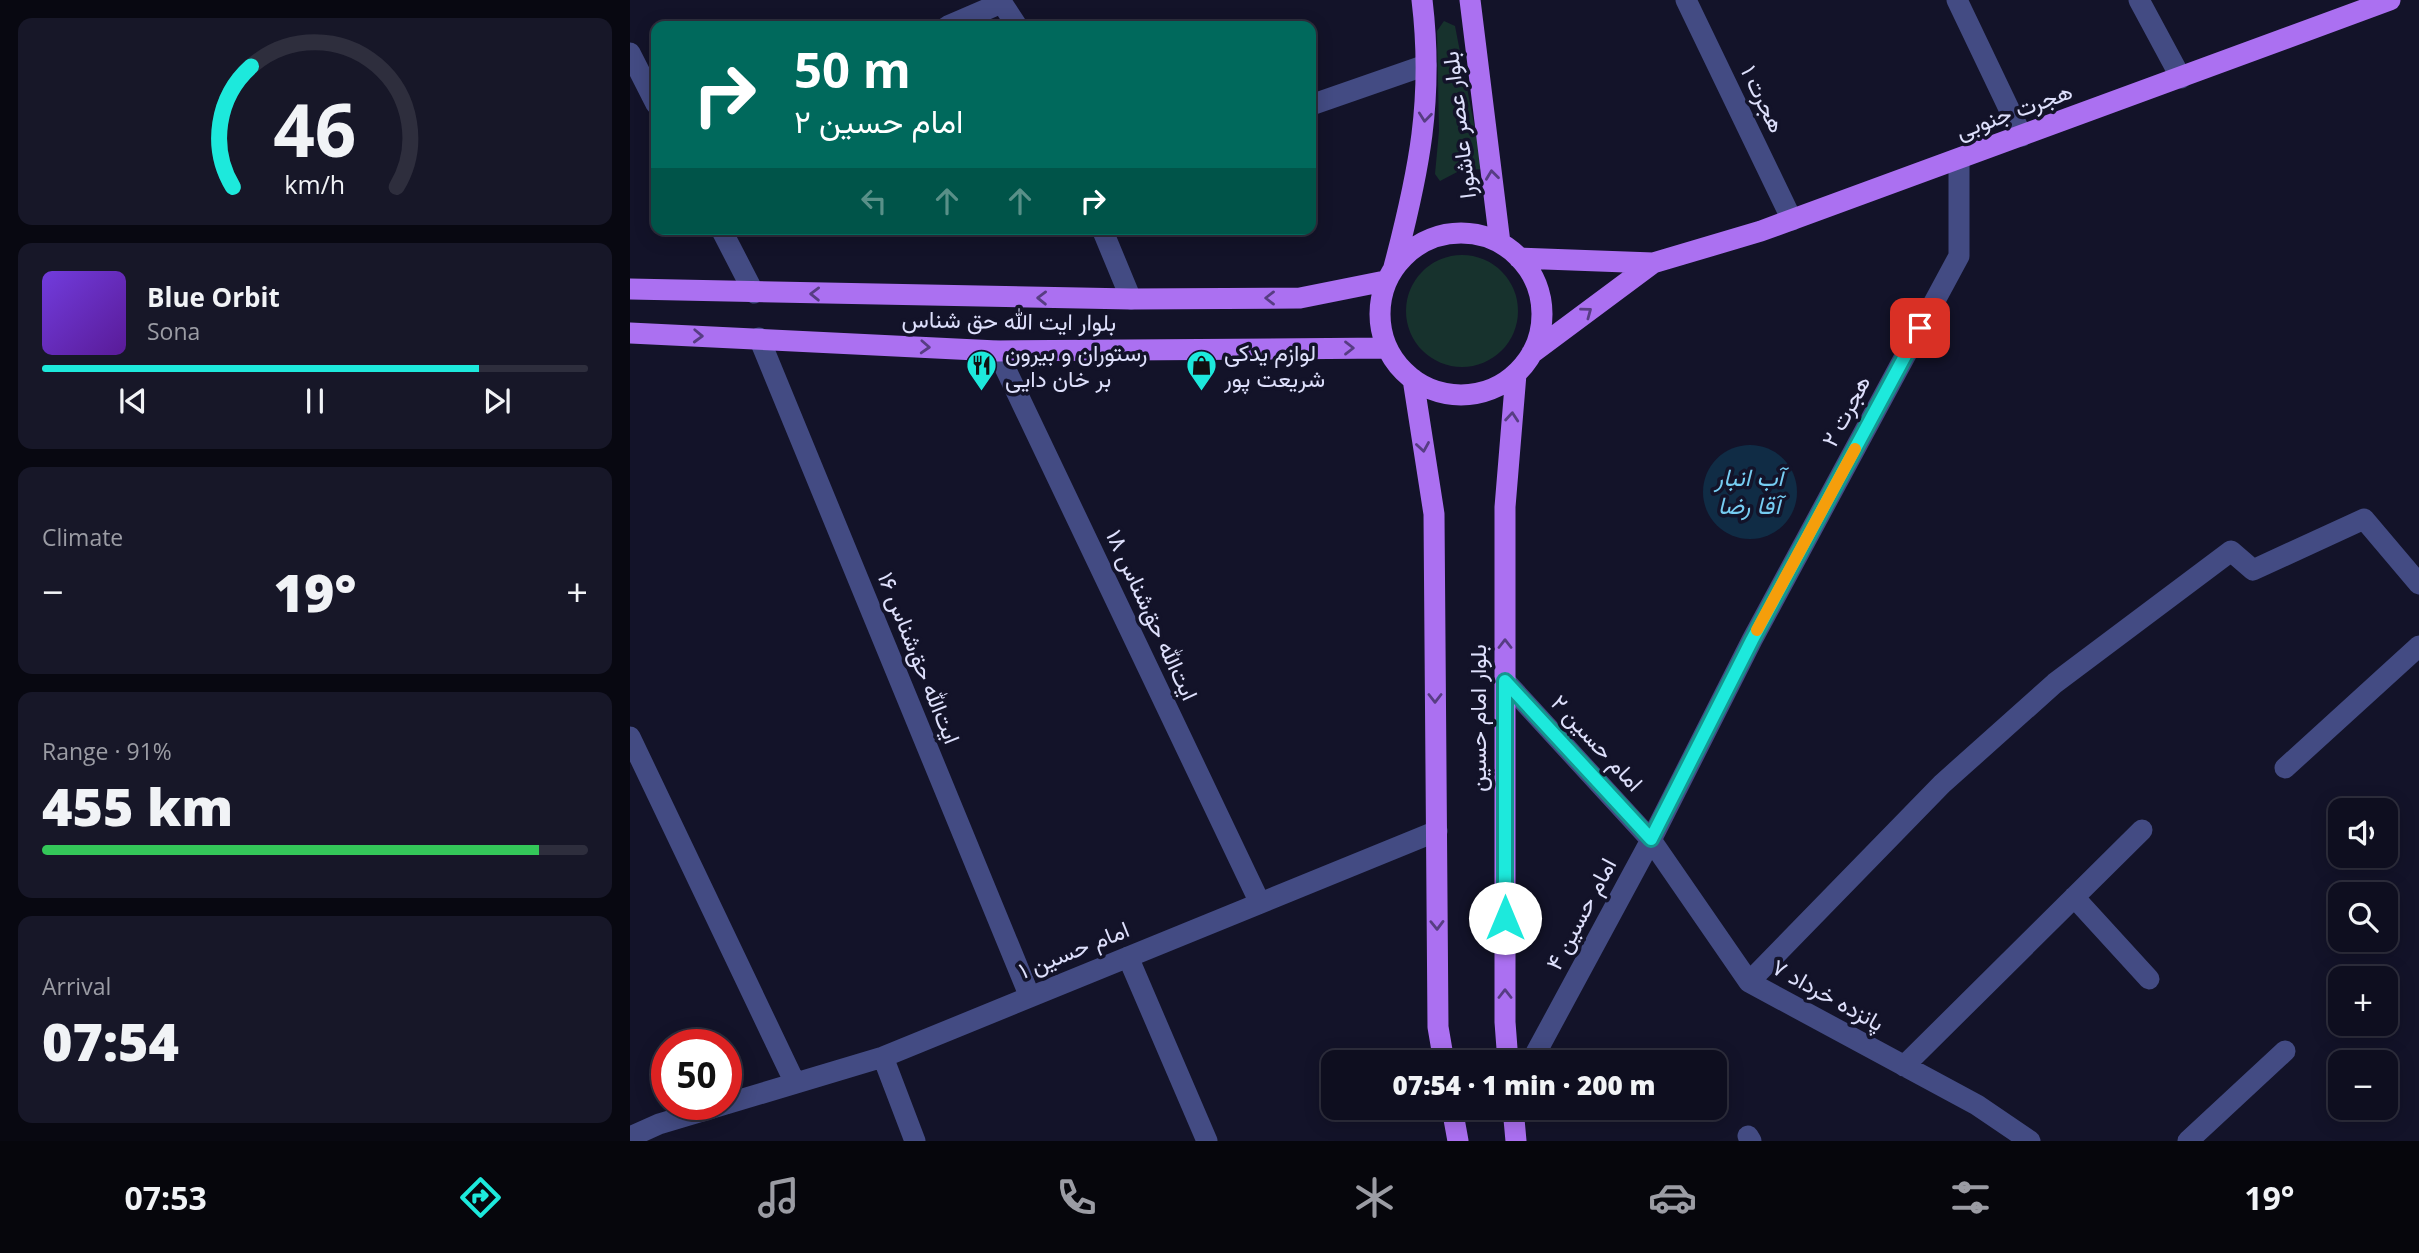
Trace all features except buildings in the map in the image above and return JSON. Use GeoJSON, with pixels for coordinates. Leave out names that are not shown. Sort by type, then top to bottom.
{"type":"FeatureCollection","features":[{"type":"Feature","properties":{"kind":"main road","name":"بلوار عصر عاشورا"},"geometry":{"type":"LineString","coordinates":[[1389,275],[1417,178],[1426,110],[1422,0]]}},
{"type":"Feature","properties":{"kind":"main road","name":"بلوار عصر عاشورا"},"geometry":{"type":"LineString","coordinates":[[1470,0],[1500,243]]}},
{"type":"Feature","properties":{"kind":"main road","name":"هجرت جنوبی"},"geometry":{"type":"LineString","coordinates":[[1519,258],[1653,263],[1792,220],[2390,0]]}},
{"type":"Feature","properties":{"kind":"main road"},"geometry":{"type":"LineString","coordinates":[[1454,234],[1478,235],[1500,243],[1519,258],[1533,277],[1541,300],[1541,327],[1532,353],[1516,374],[1493,389],[1466,395],[1438,392],[1413,379],[1387,348],[1380,310],[1389,275],[1409,251],[1430,239],[1454,234]]}},
{"type":"Feature","properties":{"kind":"main road","name":"هجرت جنوبی"},"geometry":{"type":"LineString","coordinates":[[1532,353],[1653,263]]}},
{"type":"Feature","properties":{"kind":"main road","name":"بلوار ایت الله حق شناس"},"geometry":{"type":"LineString","coordinates":[[630,289],[1131,299],[1300,298],[1389,275]]}},
{"type":"Feature","properties":{"kind":"main road","name":"بلوار ایت الله حق شناس"},"geometry":{"type":"LineString","coordinates":[[630,333],[997,351],[1387,348]]}},
{"type":"Feature","properties":{"kind":"main road","name":"بلوار امام حسین"},"geometry":{"type":"LineString","coordinates":[[1507,1050],[1504,1023],[1505,507],[1516,374]]}},
{"type":"Feature","properties":{"kind":"main road","name":"بلوار امام حسین"},"geometry":{"type":"LineString","coordinates":[[1413,379],[1434,514],[1438,1027],[1442,1050]]}},
{"type":"Feature","properties":{"kind":"main road"},"geometry":{"type":"LineString","coordinates":[[1454,1120],[1458,1141]]}},
{"type":"Feature","properties":{"kind":"main road"},"geometry":{"type":"LineString","coordinates":[[1514,1120],[1516,1141]]}},
{"type":"Feature","properties":{"kind":"street","name":"هجرت ۱"},"geometry":{"type":"LineString","coordinates":[[1686,0],[1792,220]]}},
{"type":"Feature","properties":{"kind":"street"},"geometry":{"type":"LineString","coordinates":[[1957,0],[2022,136]]}},
{"type":"Feature","properties":{"kind":"street"},"geometry":{"type":"LineString","coordinates":[[2139,0],[2182,78]]}},
{"type":"Feature","properties":{"kind":"street"},"geometry":{"type":"LineString","coordinates":[[958,21],[1000,1],[1014,21]]}},
{"type":"Feature","properties":{"kind":"street"},"geometry":{"type":"LineString","coordinates":[[630,53],[651,94]]}},
{"type":"Feature","properties":{"kind":"street"},"geometry":{"type":"LineString","coordinates":[[1316,103],[1426,65]]}},
{"type":"Feature","properties":{"kind":"street","name":"هجرت ۲"},"geometry":{"type":"LineString","coordinates":[[1752,640],[1959,256],[1959,159]]}},
{"type":"Feature","properties":{"kind":"street"},"geometry":{"type":"LineString","coordinates":[[724,235],[754,293]]}},
{"type":"Feature","properties":{"kind":"street"},"geometry":{"type":"LineString","coordinates":[[1104,235],[1131,299]]}},
{"type":"Feature","properties":{"kind":"street","name":"ایت‌الله حق‌شناس ۱۶"},"geometry":{"type":"LineString","coordinates":[[759,338],[1030,997]]}},
{"type":"Feature","properties":{"kind":"street","name":"ایت‌الله حق‌شناس ۱۸"},"geometry":{"type":"LineString","coordinates":[[997,351],[1260,903]]}},
{"type":"Feature","properties":{"kind":"street"},"geometry":{"type":"LineString","coordinates":[[1749,982],[1941,784],[2055,683],[2231,551],[2253,570],[2364,519],[2419,584]]}},
{"type":"Feature","properties":{"kind":"street","name":"امام حسین ۴"},"geometry":{"type":"LineString","coordinates":[[1537,1050],[1651,839],[1752,640]]}},
{"type":"Feature","properties":{"kind":"street"},"geometry":{"type":"LineString","coordinates":[[2285,768],[2419,646]]}},
{"type":"Feature","properties":{"kind":"street","name":"امام حسین ۲"},"geometry":{"type":"LineString","coordinates":[[1505,681],[1651,839]]}},
{"type":"Feature","properties":{"kind":"street"},"geometry":{"type":"LineString","coordinates":[[630,737],[795,1083]]}},
{"type":"Feature","properties":{"kind":"street"},"geometry":{"type":"LineString","coordinates":[[1904,1066],[2142,830]]}},
{"type":"Feature","properties":{"kind":"street","name":"امام حسین ۱"},"geometry":{"type":"LineString","coordinates":[[742,1099],[883,1057],[1437,831]]}},
{"type":"Feature","properties":{"kind":"street","name":"پانزده خرداد ۷"},"geometry":{"type":"LineString","coordinates":[[1651,839],[1749,982],[1977,1105],[2030,1141]]}},
{"type":"Feature","properties":{"kind":"street"},"geometry":{"type":"LineString","coordinates":[[2074,898],[2149,979]]}},
{"type":"Feature","properties":{"kind":"street"},"geometry":{"type":"LineString","coordinates":[[1128,957],[1207,1141]]}},
{"type":"Feature","properties":{"kind":"street"},"geometry":{"type":"LineString","coordinates":[[2188,1141],[2285,1051]]}},
{"type":"Feature","properties":{"kind":"street"},"geometry":{"type":"LineString","coordinates":[[883,1057],[915,1141]]}},
{"type":"Feature","properties":{"kind":"street","name":"امام حسین ۱"},"geometry":{"type":"LineString","coordinates":[[630,1137],[662,1133],[691,1120]]}},
{"type":"Feature","properties":{"kind":"green space"},"geometry":{"type":"Polygon","coordinates":[[[1444,21],[1455,26],[1474,124],[1487,164],[1486,169],[1461,170],[1440,181],[1435,174],[1439,131],[1437,31],[1444,21]]]}},
{"type":"Feature","properties":{"kind":"green space"},"geometry":{"type":"Polygon","coordinates":[[[1462,255],[1483,259],[1502,271],[1514,290],[1518,311],[1514,332],[1502,351],[1483,363],[1462,367],[1441,363],[1422,351],[1410,332],[1406,311],[1410,290],[1422,271],[1441,259],[1462,255]]]}},
{"type":"Feature","properties":{"kind":"water","name":"آب انبار آقا رضا"},"geometry":{"type":"Polygon","coordinates":[[[1750,445],[1768,449],[1783,459],[1793,474],[1797,492],[1793,510],[1783,525],[1768,535],[1750,539],[1732,535],[1717,525],[1707,510],[1703,492],[1707,474],[1717,459],[1732,449],[1750,445]]]}},
{"type":"Feature","properties":{"kind":"slow traffic"},"geometry":{"type":"LineString","coordinates":[[1757,630],[1855,449]]}},
{"type":"Feature","properties":{"kind":"place","name":"رستوران و بیرون بر خان دایی"},"geometry":{"type":"Point","coordinates":[982,393]}},
{"type":"Feature","properties":{"kind":"place","name":"لوازم یدکی شریعت پور"},"geometry":{"type":"Point","coordinates":[1201,393]}},
{"type":"Feature","properties":{"kind":"route"},"geometry":{"type":"LineString","coordinates":[[1505,918],[1505,681],[1651,839],[1752,640],[1920,328]]}}]}
